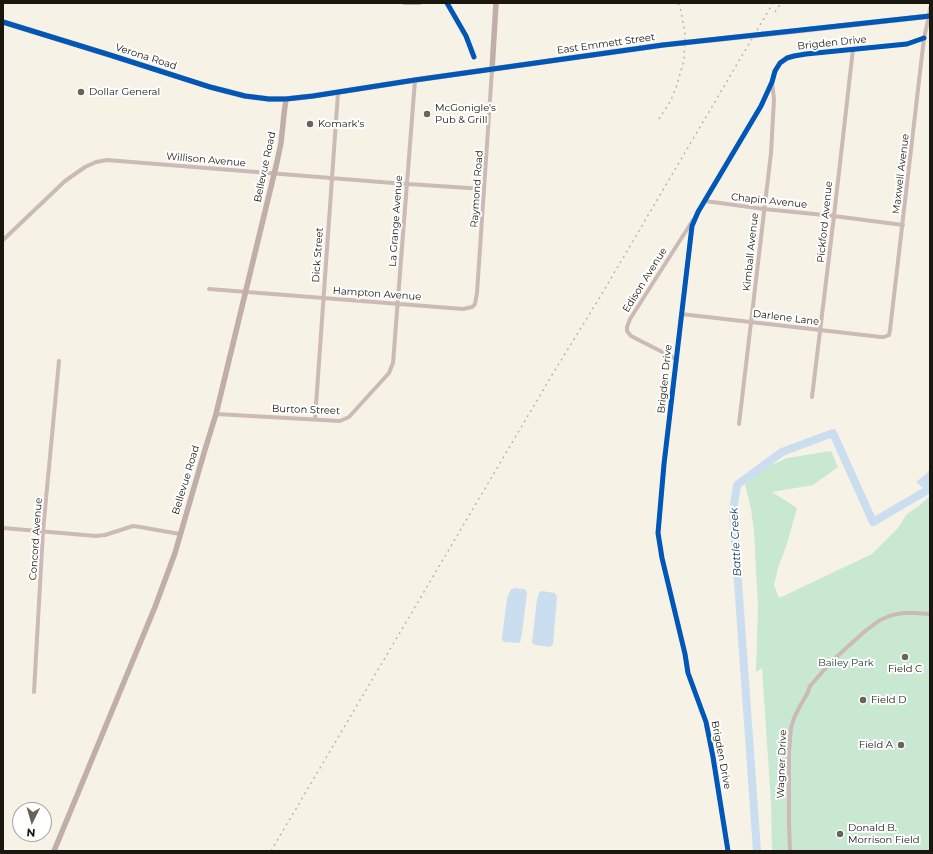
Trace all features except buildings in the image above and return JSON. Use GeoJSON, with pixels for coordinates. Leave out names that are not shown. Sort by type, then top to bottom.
{"type":"FeatureCollection","features":[{"type":"Feature","properties":{"kind":"street"},"geometry":{"type":"LineString","coordinates":[[404,3],[420,3]]}},
{"type":"Feature","properties":{"kind":"street"},"geometry":{"type":"LineString","coordinates":[[492,70],[496,3]]}},
{"type":"Feature","properties":{"kind":"street","name":"Maxwell Avenue"},"geometry":{"type":"LineString","coordinates":[[889,335],[924,38],[930,16],[930,8]]}},
{"type":"Feature","properties":{"kind":"street","name":"East Emmett Street"},"geometry":{"type":"LineString","coordinates":[[286,99],[338,93],[415,80],[663,45],[930,16]]}},
{"type":"Feature","properties":{"kind":"street","name":"Verona Road"},"geometry":{"type":"LineString","coordinates":[[3,22],[210,87],[245,96],[269,99],[286,99]]}},
{"type":"Feature","properties":{"kind":"street","name":"Brigden Drive"},"geometry":{"type":"LineString","coordinates":[[728,851],[706,722],[688,673],[662,558],[658,533],[664,464],[692,226],[698,212],[761,106],[772,82],[775,71],[780,63],[787,58],[806,54],[907,44],[924,38]]}},
{"type":"Feature","properties":{"kind":"street","name":"Pickford Avenue"},"geometry":{"type":"LineString","coordinates":[[812,397],[853,49]]}},
{"type":"Feature","properties":{"kind":"street","name":"Raymond Road"},"geometry":{"type":"LineString","coordinates":[[472,307],[475,304],[477,293],[492,70]]}},
{"type":"Feature","properties":{"kind":"street","name":"La Grange Avenue"},"geometry":{"type":"LineString","coordinates":[[394,363],[415,80]]}},
{"type":"Feature","properties":{"kind":"street","name":"Kimball Avenue"},"geometry":{"type":"LineString","coordinates":[[740,424],[771,153],[774,99],[772,82]]}},
{"type":"Feature","properties":{"kind":"street","name":"Dick Street"},"geometry":{"type":"LineString","coordinates":[[315,419],[338,93]]}},
{"type":"Feature","properties":{"kind":"street","name":"Bellevue Road"},"geometry":{"type":"LineString","coordinates":[[54,851],[155,607],[174,556],[216,414],[246,292],[281,143],[286,99]]}},
{"type":"Feature","properties":{"kind":"street","name":"Willison Avenue"},"geometry":{"type":"LineString","coordinates":[[3,240],[65,181],[85,167],[96,162],[107,160],[484,189]]}},
{"type":"Feature","properties":{"kind":"street","name":"Chapin Avenue"},"geometry":{"type":"LineString","coordinates":[[705,201],[903,225]]}},
{"type":"Feature","properties":{"kind":"street","name":"Edison Avenue"},"geometry":{"type":"LineString","coordinates":[[676,359],[631,336],[627,331],[627,327],[630,319],[698,212]]}},
{"type":"Feature","properties":{"kind":"street","name":"Hampton Avenue"},"geometry":{"type":"LineString","coordinates":[[209,289],[463,309],[472,307]]}},
{"type":"Feature","properties":{"kind":"street","name":"Darlene Lane"},"geometry":{"type":"LineString","coordinates":[[681,314],[881,337],[889,335]]}},
{"type":"Feature","properties":{"kind":"street","name":"Concord Avenue"},"geometry":{"type":"LineString","coordinates":[[34,692],[43,531],[59,361]]}},
{"type":"Feature","properties":{"kind":"street","name":"Burton Street"},"geometry":{"type":"LineString","coordinates":[[216,414],[340,421],[349,417],[389,372],[394,363]]}},
{"type":"Feature","properties":{"kind":"street"},"geometry":{"type":"LineString","coordinates":[[3,528],[96,536],[105,535],[133,526],[140,526],[180,534]]}},
{"type":"Feature","properties":{"kind":"street","name":"Wagner Drive"},"geometry":{"type":"LineString","coordinates":[[790,851],[789,752],[791,728],[810,686],[832,661],[864,632],[880,620],[892,615],[904,613],[930,614]]}},
{"type":"Feature","properties":{"kind":"green space","name":"Bailey Park"},"geometry":{"type":"Polygon","coordinates":[[[831,451],[838,467],[813,485],[772,492],[797,508],[774,585],[779,598],[872,554],[898,528],[907,514],[930,496],[930,851],[772,851],[771,803],[762,668],[756,672],[758,607],[754,531],[745,484],[762,469],[787,458],[831,451]]]}},
{"type":"Feature","properties":{"kind":"water"},"geometry":{"type":"Polygon","coordinates":[[[930,469],[930,494],[916,482],[930,469]]]}},
{"type":"Feature","properties":{"kind":"water"},"geometry":{"type":"Polygon","coordinates":[[[515,588],[524,589],[527,593],[520,643],[504,642],[502,640],[507,599],[510,591],[515,588]]]}},
{"type":"Feature","properties":{"kind":"water"},"geometry":{"type":"Polygon","coordinates":[[[542,591],[555,593],[557,597],[553,644],[550,647],[535,645],[532,642],[537,599],[539,593],[542,591]]]}},
{"type":"Feature","properties":{"kind":"waterway","name":"Battle Creek"},"geometry":{"type":"LineString","coordinates":[[757,851],[733,511],[737,485],[782,452],[833,433],[873,522],[926,491],[930,485]]}},
{"type":"Feature","properties":{"kind":"railway"},"geometry":{"type":"LineString","coordinates":[[659,119],[670,102],[676,88],[684,60],[685,34],[678,3]]}},
{"type":"Feature","properties":{"kind":"railway"},"geometry":{"type":"LineString","coordinates":[[271,851],[773,3]]}},
{"type":"Feature","properties":{"kind":"railway"},"geometry":{"type":"LineString","coordinates":[[775,12],[781,3]]}},
{"type":"Feature","properties":{"kind":"cycle path"},"geometry":{"type":"LineString","coordinates":[[447,3],[466,36],[474,57]]}},
{"type":"Feature","properties":{"kind":"cycle path"},"geometry":{"type":"LineString","coordinates":[[3,22],[210,87],[245,96],[269,99],[286,99],[663,45],[930,16]]}},
{"type":"Feature","properties":{"kind":"cycle path"},"geometry":{"type":"LineString","coordinates":[[728,851],[706,722],[688,673],[685,654],[662,558],[658,533],[664,464],[692,226],[698,212],[761,106],[772,82],[775,71],[780,63],[787,58],[794,56],[907,44],[924,38]]}},
{"type":"Feature","properties":{"kind":"place","name":"Dollar General"},"geometry":{"type":"Point","coordinates":[81,92]}},
{"type":"Feature","properties":{"kind":"place","name":"McGonigle's Pub & Grill"},"geometry":{"type":"Point","coordinates":[427,114]}},
{"type":"Feature","properties":{"kind":"place","name":"Komark's"},"geometry":{"type":"Point","coordinates":[310,124]}},
{"type":"Feature","properties":{"kind":"place","name":"Field C"},"geometry":{"type":"Point","coordinates":[905,657]}},
{"type":"Feature","properties":{"kind":"place","name":"Field D"},"geometry":{"type":"Point","coordinates":[863,700]}},
{"type":"Feature","properties":{"kind":"place","name":"Field A"},"geometry":{"type":"Point","coordinates":[901,745]}},
{"type":"Feature","properties":{"kind":"place","name":"Donald B. Morrison Field"},"geometry":{"type":"Point","coordinates":[840,834]}}]}
